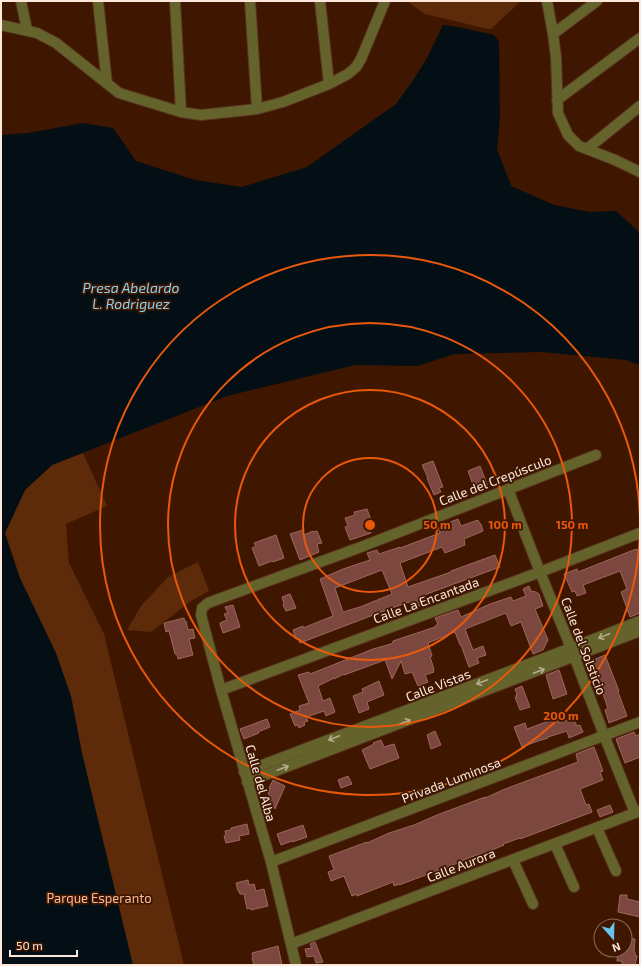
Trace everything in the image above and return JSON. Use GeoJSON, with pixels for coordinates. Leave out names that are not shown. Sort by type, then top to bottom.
{"type":"FeatureCollection","features":[{"type":"Feature","properties":{"kind":"street"},"geometry":{"type":"LineString","coordinates":[[21,1],[27,30]]}},
{"type":"Feature","properties":{"kind":"street"},"geometry":{"type":"LineString","coordinates":[[98,1],[107,84]]}},
{"type":"Feature","properties":{"kind":"street"},"geometry":{"type":"LineString","coordinates":[[175,1],[181,112]]}},
{"type":"Feature","properties":{"kind":"street"},"geometry":{"type":"LineString","coordinates":[[250,1],[257,109]]}},
{"type":"Feature","properties":{"kind":"street"},"geometry":{"type":"LineString","coordinates":[[320,1],[329,84]]}},
{"type":"Feature","properties":{"kind":"street"},"geometry":{"type":"LineString","coordinates":[[1,25],[37,33],[56,43],[119,93],[181,112],[201,114],[257,109],[283,102],[329,84],[348,74],[356,67],[361,59],[385,1]]}},
{"type":"Feature","properties":{"kind":"street"},"geometry":{"type":"LineString","coordinates":[[547,1],[556,56],[558,113],[568,135],[579,146],[640,172]]}},
{"type":"Feature","properties":{"kind":"street"},"geometry":{"type":"LineString","coordinates":[[553,34],[597,1]]}},
{"type":"Feature","properties":{"kind":"street"},"geometry":{"type":"LineString","coordinates":[[557,100],[640,38]]}},
{"type":"Feature","properties":{"kind":"street"},"geometry":{"type":"LineString","coordinates":[[587,149],[640,106]]}},
{"type":"Feature","properties":{"kind":"street","name":"Calle del Crepúsculo"},"geometry":{"type":"LineString","coordinates":[[202,608],[208,603],[361,547],[596,455]]}},
{"type":"Feature","properties":{"kind":"street","name":"Calle del Solsticio"},"geometry":{"type":"LineString","coordinates":[[508,489],[604,735],[638,812]]}},
{"type":"Feature","properties":{"kind":"street","name":"Calle La Encantada"},"geometry":{"type":"LineString","coordinates":[[221,690],[540,572],[640,533]]}},
{"type":"Feature","properties":{"kind":"street","name":"Calle del Alba"},"geometry":{"type":"LineString","coordinates":[[202,608],[201,615],[244,772],[271,862],[296,965]]}},
{"type":"Feature","properties":{"kind":"street","name":"Calle Vistas"},"geometry":{"type":"LineString","coordinates":[[573,653],[640,621]]}},
{"type":"Feature","properties":{"kind":"street","name":"Calle Vistas"},"geometry":{"type":"LineString","coordinates":[[244,772],[358,734],[573,653],[640,631]]}},
{"type":"Feature","properties":{"kind":"street","name":"Privada Luminosa"},"geometry":{"type":"LineString","coordinates":[[271,862],[640,722]]}},
{"type":"Feature","properties":{"kind":"street","name":"Calle Vistas"},"geometry":{"type":"LineString","coordinates":[[247,782],[358,734]]}},
{"type":"Feature","properties":{"kind":"street","name":"Calle Aurora"},"geometry":{"type":"LineString","coordinates":[[291,944],[638,812]]}},
{"type":"Feature","properties":{"kind":"street"},"geometry":{"type":"LineString","coordinates":[[597,828],[616,871]]}},
{"type":"Feature","properties":{"kind":"street"},"geometry":{"type":"LineString","coordinates":[[555,844],[574,887]]}},
{"type":"Feature","properties":{"kind":"street"},"geometry":{"type":"LineString","coordinates":[[513,860],[533,904]]}},
{"type":"Feature","properties":{"kind":"green space"},"geometry":{"type":"Polygon","coordinates":[[[407,1],[521,1],[491,29],[488,29],[425,14],[407,1]]]}},
{"type":"Feature","properties":{"kind":"green space","name":"Parque Esperanto"},"geometry":{"type":"Polygon","coordinates":[[[83,453],[107,506],[66,524],[69,563],[104,634],[184,965],[19,965],[5,533],[25,490],[52,465],[83,453]]]}},
{"type":"Feature","properties":{"kind":"green space"},"geometry":{"type":"Polygon","coordinates":[[[198,562],[209,591],[191,601],[151,632],[127,630],[141,606],[168,577],[198,562]]]}},
{"type":"Feature","properties":{"kind":"water","name":"Presa Abelardo L. Rodriguez"},"geometry":{"type":"Polygon","coordinates":[[[443,25],[494,35],[499,42],[500,117],[497,149],[511,186],[554,205],[590,212],[616,211],[640,233],[640,365],[626,360],[541,352],[455,354],[417,366],[355,365],[227,396],[52,465],[25,490],[5,533],[20,578],[56,653],[71,696],[82,753],[133,965],[1,965],[1,135],[28,133],[83,123],[113,128],[136,161],[195,180],[242,187],[307,167],[396,104],[427,58],[443,25]]]}},
{"type":"Feature","properties":{"kind":"building"},"geometry":{"type":"Polygon","coordinates":[[[433,461],[443,487],[439,488],[441,492],[434,495],[422,465],[433,461]]]}},
{"type":"Feature","properties":{"kind":"building"},"geometry":{"type":"Polygon","coordinates":[[[480,466],[488,487],[475,490],[468,471],[480,466]]]}},
{"type":"Feature","properties":{"kind":"building"},"geometry":{"type":"Polygon","coordinates":[[[367,509],[373,525],[373,527],[369,528],[371,533],[350,540],[345,527],[348,526],[345,518],[355,515],[354,512],[367,509]]]}},
{"type":"Feature","properties":{"kind":"building"},"geometry":{"type":"Polygon","coordinates":[[[458,519],[461,526],[478,520],[483,531],[464,539],[465,545],[445,553],[442,547],[400,563],[408,587],[495,555],[500,567],[419,597],[422,605],[412,608],[409,602],[300,643],[298,638],[296,639],[293,630],[303,626],[303,628],[333,616],[320,579],[370,560],[367,553],[377,550],[379,554],[440,533],[438,527],[458,519]],[[382,570],[335,588],[343,612],[392,594],[382,570]]]}},
{"type":"Feature","properties":{"kind":"building"},"geometry":{"type":"Polygon","coordinates":[[[303,530],[304,535],[317,531],[322,543],[317,544],[319,552],[300,560],[290,534],[303,530]]]}},
{"type":"Feature","properties":{"kind":"building"},"geometry":{"type":"Polygon","coordinates":[[[276,535],[284,558],[259,566],[252,548],[256,546],[254,543],[276,535]]]}},
{"type":"Feature","properties":{"kind":"building"},"geometry":{"type":"Polygon","coordinates":[[[636,549],[640,549],[640,613],[630,617],[621,592],[627,589],[620,571],[583,585],[586,593],[577,596],[575,591],[572,592],[564,574],[577,569],[578,572],[636,549]]]}},
{"type":"Feature","properties":{"kind":"building"},"geometry":{"type":"Polygon","coordinates":[[[529,586],[531,591],[539,594],[543,606],[535,609],[548,640],[543,650],[533,654],[521,622],[511,626],[506,613],[465,629],[473,650],[483,646],[486,655],[477,658],[479,663],[469,667],[455,632],[428,643],[432,656],[430,657],[434,672],[425,675],[428,682],[418,686],[412,672],[405,674],[401,661],[392,679],[385,660],[344,674],[318,686],[323,701],[330,698],[335,712],[326,716],[324,711],[306,717],[308,721],[304,722],[305,725],[299,728],[298,725],[295,726],[290,714],[300,710],[299,706],[309,703],[298,675],[309,672],[310,674],[373,649],[391,644],[393,641],[435,627],[438,624],[435,618],[458,610],[461,617],[490,604],[511,597],[513,601],[526,596],[523,589],[529,586]]]}},
{"type":"Feature","properties":{"kind":"building"},"geometry":{"type":"Polygon","coordinates":[[[290,594],[296,608],[286,611],[283,605],[282,597],[290,594]]]}},
{"type":"Feature","properties":{"kind":"building"},"geometry":{"type":"Polygon","coordinates":[[[233,605],[240,627],[223,633],[220,623],[227,620],[224,614],[228,613],[225,607],[233,605]]]}},
{"type":"Feature","properties":{"kind":"building"},"geometry":{"type":"Polygon","coordinates":[[[184,618],[188,630],[193,629],[195,638],[189,639],[193,655],[178,659],[177,654],[175,654],[169,631],[166,632],[164,623],[184,618]]]}},
{"type":"Feature","properties":{"kind":"building"},"geometry":{"type":"Polygon","coordinates":[[[605,655],[627,716],[609,723],[605,710],[608,708],[591,661],[605,655]]]}},
{"type":"Feature","properties":{"kind":"building"},"geometry":{"type":"Polygon","coordinates":[[[559,670],[567,694],[553,699],[546,675],[559,670]]]}},
{"type":"Feature","properties":{"kind":"building"},"geometry":{"type":"Polygon","coordinates":[[[379,681],[384,695],[367,702],[369,709],[359,713],[353,696],[363,692],[362,689],[379,681]]]}},
{"type":"Feature","properties":{"kind":"building"},"geometry":{"type":"Polygon","coordinates":[[[522,686],[530,707],[520,710],[515,697],[517,697],[517,694],[515,689],[522,686]]]}},
{"type":"Feature","properties":{"kind":"building"},"geometry":{"type":"Polygon","coordinates":[[[557,718],[559,723],[573,718],[577,726],[580,725],[583,732],[569,738],[567,731],[522,747],[514,727],[525,723],[527,729],[557,718]]]}},
{"type":"Feature","properties":{"kind":"building"},"geometry":{"type":"Polygon","coordinates":[[[267,719],[270,727],[244,739],[240,729],[267,719]]]}},
{"type":"Feature","properties":{"kind":"building"},"geometry":{"type":"Polygon","coordinates":[[[435,731],[441,745],[431,749],[427,735],[435,731]]]}},
{"type":"Feature","properties":{"kind":"building"},"geometry":{"type":"Polygon","coordinates":[[[634,732],[636,736],[640,734],[640,757],[625,763],[616,739],[634,732]]]}},
{"type":"Feature","properties":{"kind":"building"},"geometry":{"type":"Polygon","coordinates":[[[381,740],[384,747],[394,744],[399,758],[370,769],[362,750],[381,740]]]}},
{"type":"Feature","properties":{"kind":"building"},"geometry":{"type":"Polygon","coordinates":[[[594,747],[603,771],[600,772],[603,780],[580,789],[586,805],[589,804],[592,812],[503,844],[504,845],[480,855],[463,860],[399,885],[394,886],[393,882],[357,896],[357,894],[352,896],[344,876],[331,881],[328,872],[334,870],[329,856],[367,843],[389,833],[414,825],[578,762],[576,754],[594,747]]]}},
{"type":"Feature","properties":{"kind":"building"},"geometry":{"type":"Polygon","coordinates":[[[348,776],[352,784],[341,788],[338,780],[348,776]]]}},
{"type":"Feature","properties":{"kind":"building"},"geometry":{"type":"Polygon","coordinates":[[[273,780],[285,786],[275,809],[274,806],[268,809],[266,802],[271,799],[268,793],[273,780]]]}},
{"type":"Feature","properties":{"kind":"building"},"geometry":{"type":"Polygon","coordinates":[[[610,805],[613,812],[600,817],[597,810],[610,805]]]}},
{"type":"Feature","properties":{"kind":"building"},"geometry":{"type":"Polygon","coordinates":[[[247,824],[249,834],[239,836],[240,840],[226,843],[224,836],[226,835],[225,831],[247,824]]]}},
{"type":"Feature","properties":{"kind":"building"},"geometry":{"type":"Polygon","coordinates":[[[303,825],[307,837],[281,845],[277,834],[303,825]]]}},
{"type":"Feature","properties":{"kind":"building"},"geometry":{"type":"Polygon","coordinates":[[[248,880],[249,885],[254,884],[256,891],[264,889],[268,906],[251,910],[250,908],[247,909],[244,894],[240,894],[236,883],[248,880]]]}},
{"type":"Feature","properties":{"kind":"building"},"geometry":{"type":"Polygon","coordinates":[[[620,895],[627,895],[627,899],[640,902],[640,917],[618,912],[620,895]]]}},
{"type":"Feature","properties":{"kind":"building"},"geometry":{"type":"Polygon","coordinates":[[[633,939],[635,939],[634,951],[635,955],[637,956],[635,965],[622,965],[622,961],[617,961],[617,958],[633,958],[633,939]]]}},
{"type":"Feature","properties":{"kind":"building"},"geometry":{"type":"Polygon","coordinates":[[[315,942],[323,962],[316,963],[314,956],[307,957],[305,949],[312,948],[310,944],[315,942]]]}},
{"type":"Feature","properties":{"kind":"building"},"geometry":{"type":"Polygon","coordinates":[[[278,946],[282,965],[254,965],[252,953],[278,946]]]}}]}
